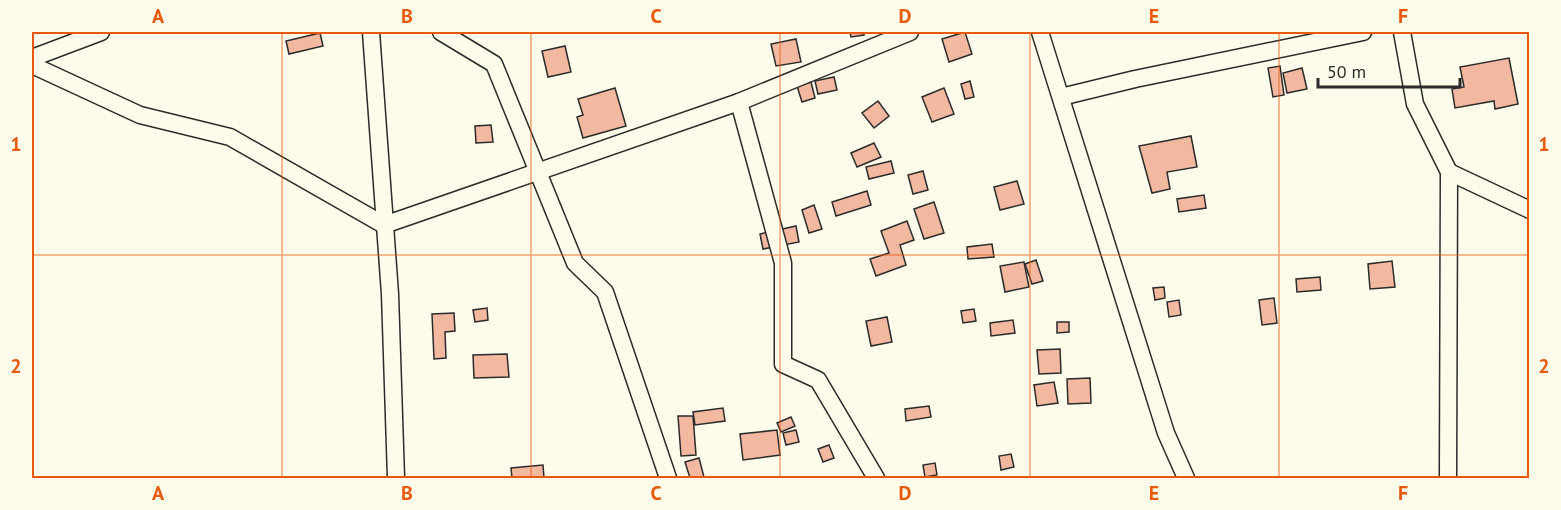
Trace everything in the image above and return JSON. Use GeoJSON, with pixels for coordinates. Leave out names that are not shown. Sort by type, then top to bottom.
{"type":"FeatureCollection","features":[{"type":"Feature","properties":{"kind":"street"},"geometry":{"type":"LineString","coordinates":[[32,58],[101,32]]}},
{"type":"Feature","properties":{"kind":"street"},"geometry":{"type":"LineString","coordinates":[[371,32],[390,294],[396,478]]}},
{"type":"Feature","properties":{"kind":"street"},"geometry":{"type":"LineString","coordinates":[[441,32],[494,64],[575,263],[605,292],[668,478]]}},
{"type":"Feature","properties":{"kind":"street"},"geometry":{"type":"LineString","coordinates":[[32,65],[140,115],[230,138],[384,225],[739,102],[910,32]]}},
{"type":"Feature","properties":{"kind":"street"},"geometry":{"type":"LineString","coordinates":[[1040,32],[1166,434],[1186,478]]}},
{"type":"Feature","properties":{"kind":"street"},"geometry":{"type":"LineString","coordinates":[[1061,97],[1135,79],[1362,32]]}},
{"type":"Feature","properties":{"kind":"street"},"geometry":{"type":"LineString","coordinates":[[1402,32],[1415,104],[1449,172],[1448,478]]}},
{"type":"Feature","properties":{"kind":"street"},"geometry":{"type":"LineString","coordinates":[[739,102],[783,263],[783,364],[818,380],[876,478]]}},
{"type":"Feature","properties":{"kind":"street"},"geometry":{"type":"LineString","coordinates":[[1449,172],[1530,210]]}},
{"type":"Feature","properties":{"kind":"building"},"geometry":{"type":"Polygon","coordinates":[[[850,32],[864,32],[864,35],[851,37],[850,32]]]}},
{"type":"Feature","properties":{"kind":"building"},"geometry":{"type":"Polygon","coordinates":[[[965,32],[972,54],[949,62],[942,39],[965,32]]]}},
{"type":"Feature","properties":{"kind":"building"},"geometry":{"type":"Polygon","coordinates":[[[320,33],[323,46],[289,54],[286,41],[320,33]]]}},
{"type":"Feature","properties":{"kind":"building"},"geometry":{"type":"Polygon","coordinates":[[[796,39],[801,62],[776,66],[771,44],[796,39]]]}},
{"type":"Feature","properties":{"kind":"building"},"geometry":{"type":"Polygon","coordinates":[[[565,46],[571,72],[548,77],[542,51],[565,46]]]}},
{"type":"Feature","properties":{"kind":"building"},"geometry":{"type":"Polygon","coordinates":[[[1509,58],[1518,104],[1495,109],[1494,101],[1455,108],[1452,89],[1464,87],[1460,67],[1509,58]]]}},
{"type":"Feature","properties":{"kind":"building"},"geometry":{"type":"Polygon","coordinates":[[[1280,66],[1284,95],[1273,97],[1268,68],[1280,66]]]}},
{"type":"Feature","properties":{"kind":"building"},"geometry":{"type":"Polygon","coordinates":[[[1302,68],[1307,89],[1287,93],[1283,73],[1302,68]]]}},
{"type":"Feature","properties":{"kind":"building"},"geometry":{"type":"Polygon","coordinates":[[[834,77],[837,90],[818,94],[815,81],[834,77]]]}},
{"type":"Feature","properties":{"kind":"building"},"geometry":{"type":"Polygon","coordinates":[[[970,81],[974,97],[965,99],[961,84],[970,81]]]}},
{"type":"Feature","properties":{"kind":"building"},"geometry":{"type":"Polygon","coordinates":[[[811,82],[815,98],[802,102],[797,86],[811,82]]]}},
{"type":"Feature","properties":{"kind":"building"},"geometry":{"type":"Polygon","coordinates":[[[615,88],[626,126],[583,138],[577,117],[583,115],[578,99],[615,88]]]}},
{"type":"Feature","properties":{"kind":"building"},"geometry":{"type":"Polygon","coordinates":[[[944,88],[954,114],[932,122],[922,97],[944,88]]]}},
{"type":"Feature","properties":{"kind":"building"},"geometry":{"type":"Polygon","coordinates":[[[878,101],[889,116],[874,128],[862,113],[878,101]]]}},
{"type":"Feature","properties":{"kind":"building"},"geometry":{"type":"Polygon","coordinates":[[[491,125],[493,142],[476,143],[475,126],[491,125]]]}},
{"type":"Feature","properties":{"kind":"building"},"geometry":{"type":"Polygon","coordinates":[[[1191,136],[1197,167],[1167,172],[1170,189],[1152,193],[1139,146],[1191,136]]]}},
{"type":"Feature","properties":{"kind":"building"},"geometry":{"type":"Polygon","coordinates":[[[874,143],[881,157],[857,167],[851,153],[874,143]]]}},
{"type":"Feature","properties":{"kind":"building"},"geometry":{"type":"Polygon","coordinates":[[[891,161],[894,173],[869,179],[866,167],[891,161]]]}},
{"type":"Feature","properties":{"kind":"building"},"geometry":{"type":"Polygon","coordinates":[[[923,171],[928,190],[913,194],[908,175],[923,171]]]}},
{"type":"Feature","properties":{"kind":"building"},"geometry":{"type":"Polygon","coordinates":[[[1017,181],[1024,204],[1000,210],[994,187],[1017,181]]]}},
{"type":"Feature","properties":{"kind":"building"},"geometry":{"type":"Polygon","coordinates":[[[867,191],[871,205],[836,216],[832,202],[867,191]]]}},
{"type":"Feature","properties":{"kind":"building"},"geometry":{"type":"Polygon","coordinates":[[[1204,195],[1206,208],[1179,212],[1177,199],[1204,195]]]}},
{"type":"Feature","properties":{"kind":"building"},"geometry":{"type":"Polygon","coordinates":[[[934,202],[944,233],[924,239],[914,209],[934,202]]]}},
{"type":"Feature","properties":{"kind":"building"},"geometry":{"type":"Polygon","coordinates":[[[814,205],[822,229],[809,233],[802,210],[814,205]]]}},
{"type":"Feature","properties":{"kind":"building"},"geometry":{"type":"Polygon","coordinates":[[[907,221],[914,240],[900,245],[906,265],[876,276],[870,259],[889,253],[881,231],[907,221]]]}},
{"type":"Feature","properties":{"kind":"building"},"geometry":{"type":"Polygon","coordinates":[[[796,226],[799,242],[763,249],[760,234],[796,226]]]}},
{"type":"Feature","properties":{"kind":"building"},"geometry":{"type":"Polygon","coordinates":[[[992,244],[994,257],[968,259],[967,247],[992,244]]]}},
{"type":"Feature","properties":{"kind":"building"},"geometry":{"type":"Polygon","coordinates":[[[1036,260],[1043,281],[1032,284],[1025,264],[1036,260]]]}},
{"type":"Feature","properties":{"kind":"building"},"geometry":{"type":"Polygon","coordinates":[[[1392,261],[1395,287],[1370,289],[1368,264],[1392,261]]]}},
{"type":"Feature","properties":{"kind":"building"},"geometry":{"type":"Polygon","coordinates":[[[1024,262],[1029,287],[1005,292],[1000,266],[1024,262]]]}},
{"type":"Feature","properties":{"kind":"building"},"geometry":{"type":"Polygon","coordinates":[[[1320,277],[1321,290],[1297,292],[1296,279],[1320,277]]]}},
{"type":"Feature","properties":{"kind":"building"},"geometry":{"type":"Polygon","coordinates":[[[1164,287],[1165,298],[1155,300],[1153,288],[1164,287]]]}},
{"type":"Feature","properties":{"kind":"building"},"geometry":{"type":"Polygon","coordinates":[[[1274,298],[1277,323],[1262,325],[1259,300],[1274,298]]]}},
{"type":"Feature","properties":{"kind":"building"},"geometry":{"type":"Polygon","coordinates":[[[1179,300],[1181,315],[1169,317],[1167,302],[1179,300]]]}},
{"type":"Feature","properties":{"kind":"building"},"geometry":{"type":"Polygon","coordinates":[[[487,308],[488,320],[475,322],[473,310],[487,308]]]}},
{"type":"Feature","properties":{"kind":"building"},"geometry":{"type":"Polygon","coordinates":[[[974,309],[976,321],[963,323],[961,311],[974,309]]]}},
{"type":"Feature","properties":{"kind":"building"},"geometry":{"type":"Polygon","coordinates":[[[454,313],[455,331],[445,332],[446,358],[434,359],[432,314],[454,313]]]}},
{"type":"Feature","properties":{"kind":"building"},"geometry":{"type":"Polygon","coordinates":[[[887,317],[892,342],[871,346],[866,321],[887,317]]]}},
{"type":"Feature","properties":{"kind":"building"},"geometry":{"type":"Polygon","coordinates":[[[1013,320],[1015,333],[991,336],[990,323],[1013,320]]]}},
{"type":"Feature","properties":{"kind":"building"},"geometry":{"type":"Polygon","coordinates":[[[1057,322],[1069,322],[1069,332],[1057,333],[1057,322]]]}},
{"type":"Feature","properties":{"kind":"building"},"geometry":{"type":"Polygon","coordinates":[[[1060,349],[1061,373],[1039,374],[1037,350],[1060,349]]]}},
{"type":"Feature","properties":{"kind":"building"},"geometry":{"type":"Polygon","coordinates":[[[507,354],[509,377],[474,378],[473,355],[507,354]]]}},
{"type":"Feature","properties":{"kind":"building"},"geometry":{"type":"Polygon","coordinates":[[[1090,378],[1091,403],[1068,404],[1067,379],[1090,378]]]}},
{"type":"Feature","properties":{"kind":"building"},"geometry":{"type":"Polygon","coordinates":[[[1054,382],[1058,403],[1037,406],[1034,385],[1054,382]]]}},
{"type":"Feature","properties":{"kind":"building"},"geometry":{"type":"Polygon","coordinates":[[[929,406],[931,417],[906,421],[905,409],[929,406]]]}},
{"type":"Feature","properties":{"kind":"building"},"geometry":{"type":"Polygon","coordinates":[[[723,408],[725,421],[695,425],[693,412],[723,408]]]}},
{"type":"Feature","properties":{"kind":"building"},"geometry":{"type":"Polygon","coordinates":[[[678,416],[693,416],[696,455],[681,456],[678,416]]]}},
{"type":"Feature","properties":{"kind":"building"},"geometry":{"type":"Polygon","coordinates":[[[791,417],[795,426],[781,432],[777,423],[791,417]]]}},
{"type":"Feature","properties":{"kind":"building"},"geometry":{"type":"Polygon","coordinates":[[[777,430],[780,455],[743,460],[740,434],[777,430]]]}},
{"type":"Feature","properties":{"kind":"building"},"geometry":{"type":"Polygon","coordinates":[[[796,430],[799,442],[786,445],[783,433],[796,430]]]}},
{"type":"Feature","properties":{"kind":"building"},"geometry":{"type":"Polygon","coordinates":[[[829,445],[834,458],[823,462],[818,449],[829,445]]]}},
{"type":"Feature","properties":{"kind":"building"},"geometry":{"type":"Polygon","coordinates":[[[1011,454],[1014,467],[1001,470],[999,456],[1011,454]]]}},
{"type":"Feature","properties":{"kind":"building"},"geometry":{"type":"Polygon","coordinates":[[[699,458],[704,477],[690,478],[685,462],[699,458]]]}},
{"type":"Feature","properties":{"kind":"building"},"geometry":{"type":"Polygon","coordinates":[[[935,463],[937,475],[925,477],[923,465],[935,463]]]}},
{"type":"Feature","properties":{"kind":"building"},"geometry":{"type":"Polygon","coordinates":[[[543,465],[544,478],[512,478],[511,468],[543,465]]]}}]}
